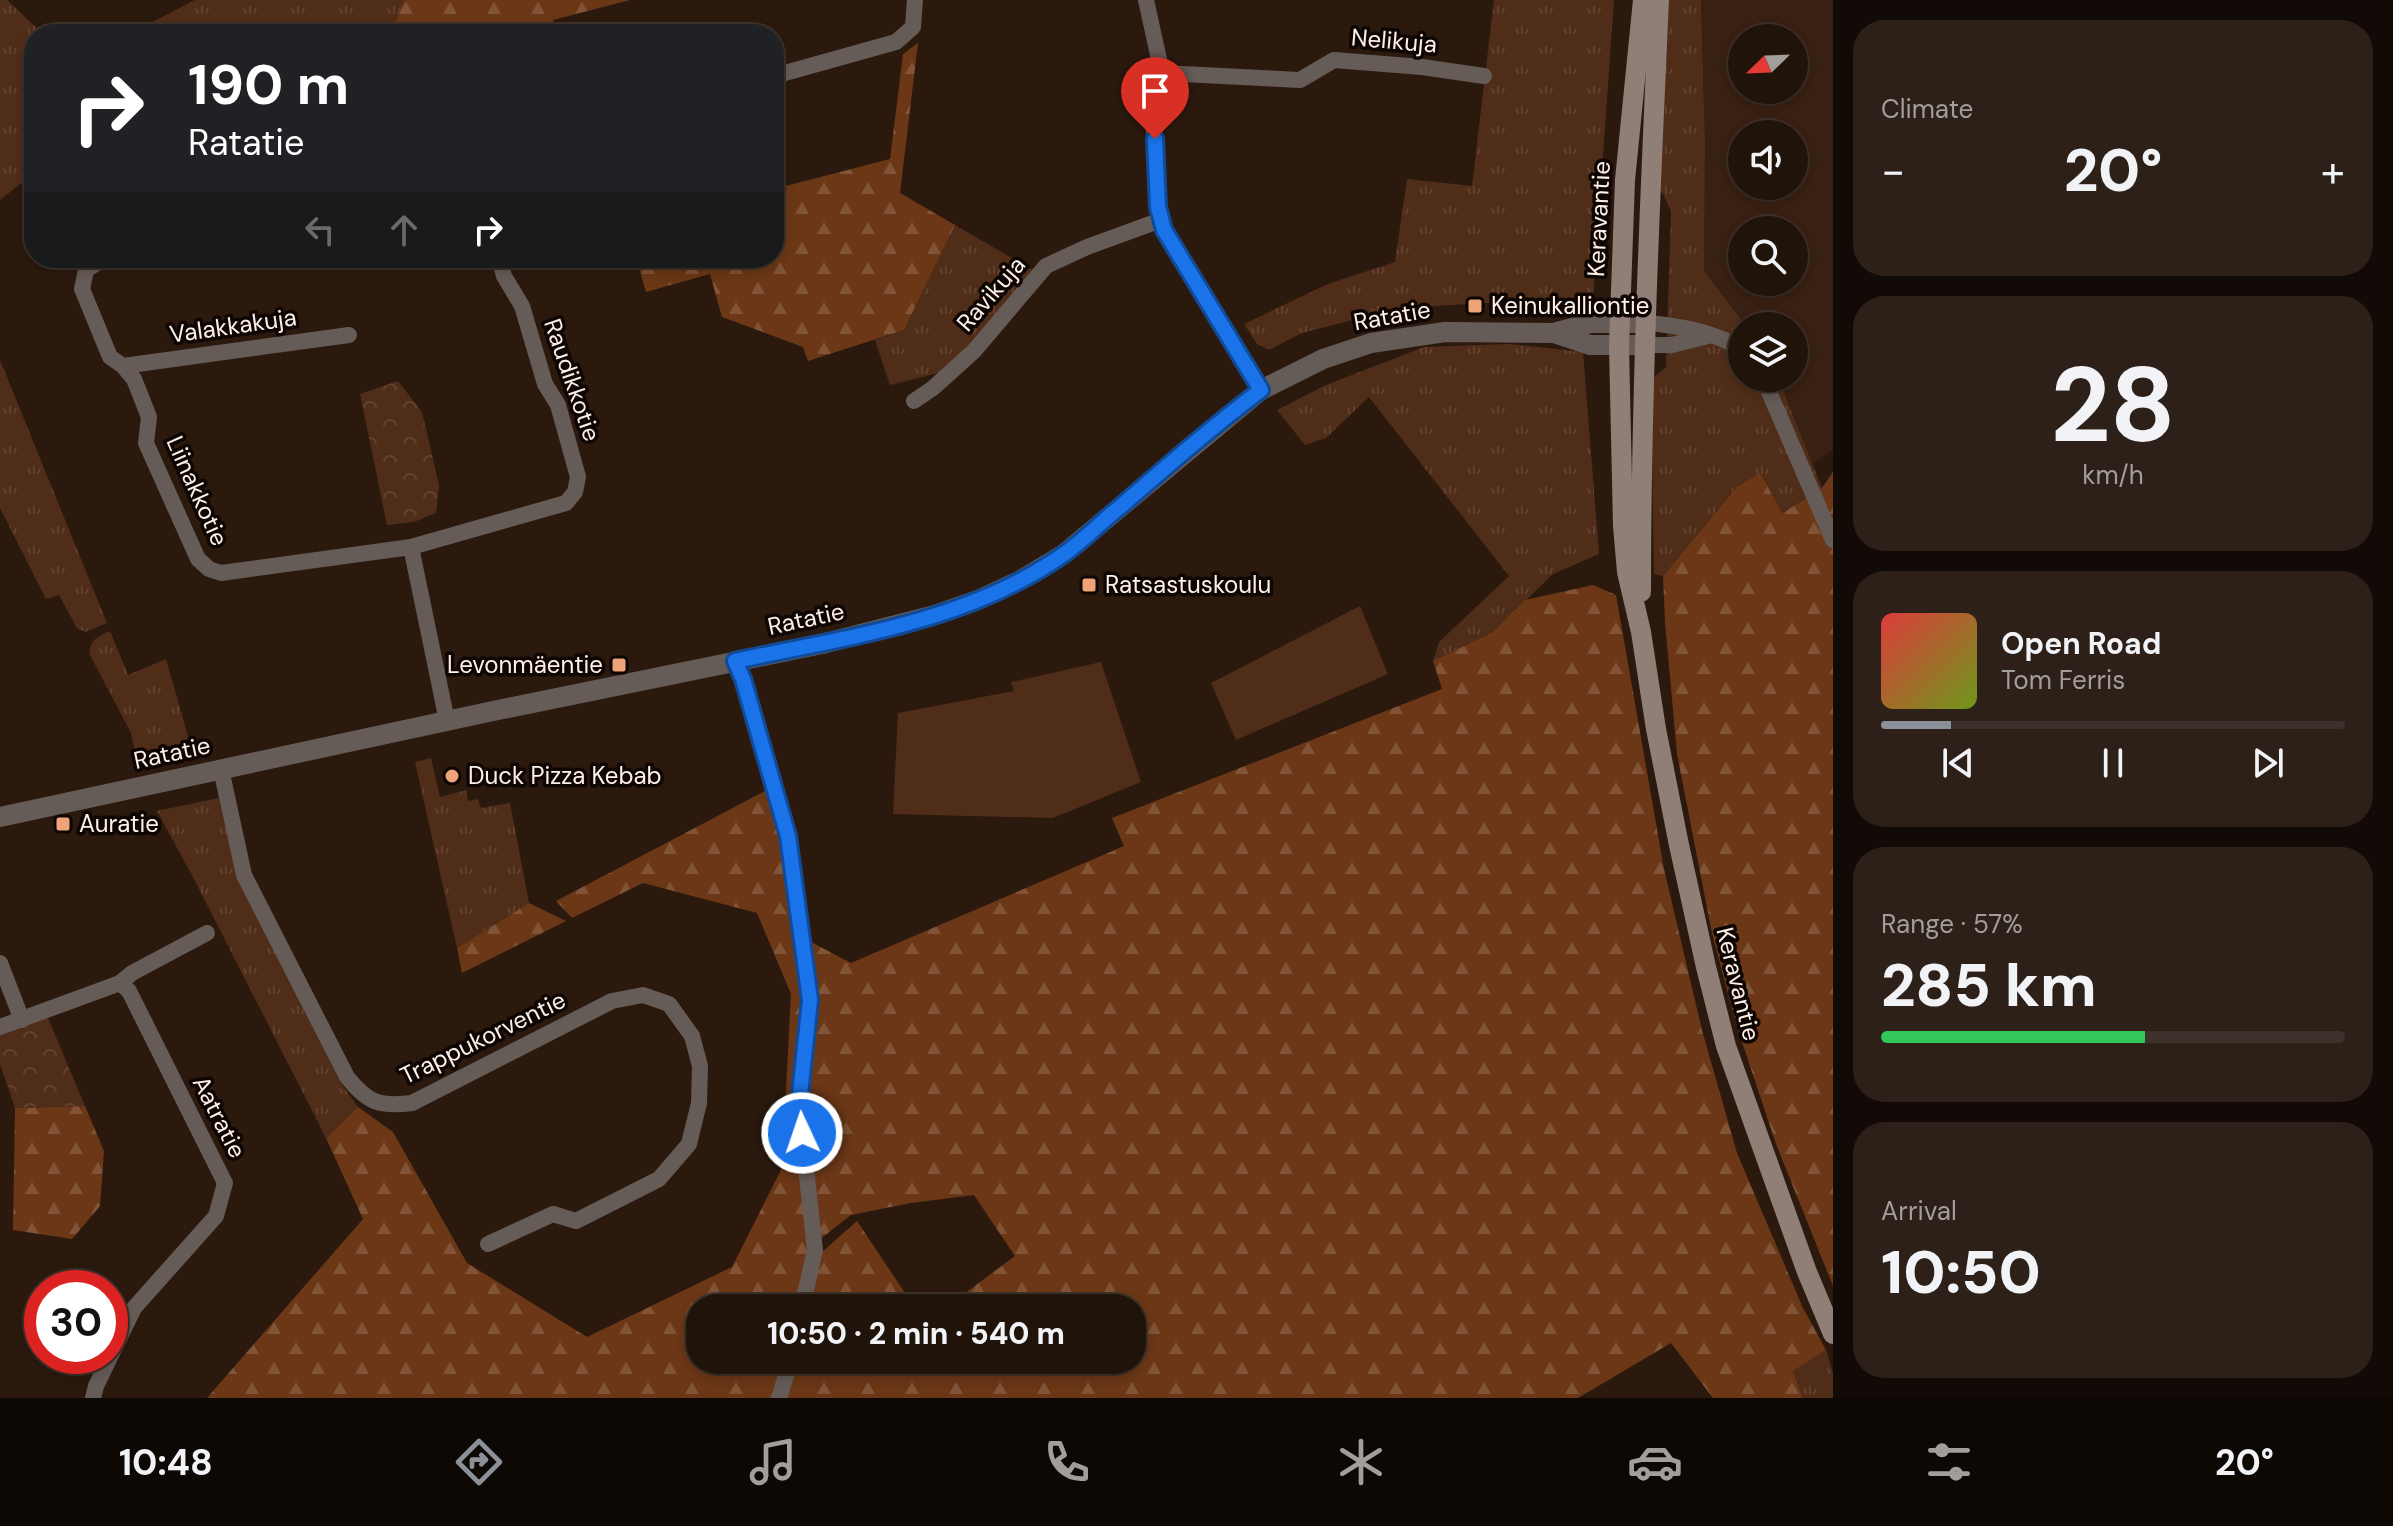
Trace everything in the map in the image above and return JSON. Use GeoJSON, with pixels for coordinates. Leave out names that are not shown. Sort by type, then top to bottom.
{"type":"FeatureCollection","features":[{"type":"Feature","properties":{"kind":"main road","name":"Keravantie"},"geometry":{"type":"LineString","coordinates":[[1643,0],[1625,180],[1619,346],[1627,572],[1641,632],[1679,845],[1726,1046],[1796,1242],[1833,1334]]}},
{"type":"Feature","properties":{"kind":"main road","name":"Keravantie"},"geometry":{"type":"LineString","coordinates":[[1641,632],[1644,345],[1659,0]]}},
{"type":"Feature","properties":{"kind":"street"},"geometry":{"type":"LineString","coordinates":[[784,73],[896,42],[913,27],[915,0]]}},
{"type":"Feature","properties":{"kind":"street"},"geometry":{"type":"LineString","coordinates":[[1146,0],[1162,73],[1154,131],[1161,220],[1179,256],[1261,390]]}},
{"type":"Feature","properties":{"kind":"street","name":"Nelikuja"},"geometry":{"type":"LineString","coordinates":[[1162,73],[1300,80],[1334,60],[1484,76]]}},
{"type":"Feature","properties":{"kind":"street","name":"Ravikuja"},"geometry":{"type":"LineString","coordinates":[[914,401],[974,351],[1046,266],[1087,247],[1161,220]]}},
{"type":"Feature","properties":{"kind":"street","name":"Liinakkotie"},"geometry":{"type":"LineString","coordinates":[[89,268],[86,270],[82,289],[110,357],[134,379],[149,417],[146,443],[198,559],[209,569],[221,573],[411,547]]}},
{"type":"Feature","properties":{"kind":"street","name":"Raudikkotie"},"geometry":{"type":"LineString","coordinates":[[411,547],[566,503],[575,492],[578,477],[558,405],[545,384],[522,306],[502,268]]}},
{"type":"Feature","properties":{"kind":"street","name":"Ratatie"},"geometry":{"type":"LineString","coordinates":[[0,817],[822,644],[935,615],[1021,580],[1064,554],[1261,390],[1309,365],[1371,343],[1445,332],[1554,333],[1590,323],[1645,323]]}},
{"type":"Feature","properties":{"kind":"street"},"geometry":{"type":"LineString","coordinates":[[1645,323],[1674,325],[1728,342]]}},
{"type":"Feature","properties":{"kind":"street","name":"Ratatie"},"geometry":{"type":"LineString","coordinates":[[1554,333],[1590,345],[1644,345]]}},
{"type":"Feature","properties":{"kind":"street","name":"Valakkakuja"},"geometry":{"type":"LineString","coordinates":[[123,366],[349,335]]}},
{"type":"Feature","properties":{"kind":"street"},"geometry":{"type":"LineString","coordinates":[[1644,345],[1672,345],[1709,336]]}},
{"type":"Feature","properties":{"kind":"street"},"geometry":{"type":"LineString","coordinates":[[1769,392],[1833,540]]}},
{"type":"Feature","properties":{"kind":"street"},"geometry":{"type":"LineString","coordinates":[[411,547],[447,721]]}},
{"type":"Feature","properties":{"kind":"street"},"geometry":{"type":"LineString","coordinates":[[735,661],[743,679],[788,836],[810,1000],[799,1104],[815,1250],[805,1294]]}},
{"type":"Feature","properties":{"kind":"street","name":"Trappukorventie"},"geometry":{"type":"LineString","coordinates":[[221,769],[244,875],[347,1077],[362,1095],[386,1106],[412,1103],[612,1001],[643,995],[669,1004],[692,1036],[700,1066],[699,1103],[689,1144],[659,1179],[576,1221],[553,1214],[488,1244]]}},
{"type":"Feature","properties":{"kind":"street"},"geometry":{"type":"LineString","coordinates":[[0,1027],[120,983],[132,973],[207,933]]}},
{"type":"Feature","properties":{"kind":"street"},"geometry":{"type":"LineString","coordinates":[[0,963],[22,1020]]}},
{"type":"Feature","properties":{"kind":"street","name":"Aatratie"},"geometry":{"type":"LineString","coordinates":[[93,1398],[134,1308],[216,1216],[225,1183],[129,991],[120,983]]}},
{"type":"Feature","properties":{"kind":"street"},"geometry":{"type":"LineString","coordinates":[[779,1398],[787,1374]]}},
{"type":"Feature","properties":{"kind":"shaded area"},"geometry":{"type":"Polygon","coordinates":[[[1701,0],[1833,0],[1833,450],[1812,464],[1784,392],[1808,392],[1808,312],[1735,312],[1704,271],[1705,144],[1701,0]]]}},
{"type":"Feature","properties":{"kind":"green space"},"geometry":{"type":"Polygon","coordinates":[[[0,0],[7,0],[32,24],[24,24],[24,181],[0,200],[0,0]]]}},
{"type":"Feature","properties":{"kind":"green space"},"geometry":{"type":"Polygon","coordinates":[[[195,0],[404,0],[394,24],[148,24],[195,0]]]}},
{"type":"Feature","properties":{"kind":"green space"},"geometry":{"type":"Polygon","coordinates":[[[404,0],[630,0],[553,20],[554,24],[394,24],[404,0]]]}},
{"type":"Feature","properties":{"kind":"green space"},"geometry":{"type":"Polygon","coordinates":[[[1494,0],[1614,0],[1593,297],[1399,308],[1302,333],[1269,350],[1257,344],[1244,324],[1328,284],[1395,262],[1407,179],[1472,186],[1494,0]]]}},
{"type":"Feature","properties":{"kind":"green space"},"geometry":{"type":"Polygon","coordinates":[[[1669,0],[1701,0],[1705,144],[1704,271],[1735,312],[1728,312],[1728,392],[1784,392],[1822,488],[1781,513],[1736,488],[1663,576],[1654,574],[1651,393],[1654,377],[1666,367],[1671,211],[1660,188],[1669,0]]]}},
{"type":"Feature","properties":{"kind":"green space"},"geometry":{"type":"Polygon","coordinates":[[[918,43],[900,193],[955,225],[904,330],[808,361],[803,347],[722,317],[710,274],[646,292],[639,268],[784,268],[784,186],[890,159],[903,54],[918,43]]]}},
{"type":"Feature","properties":{"kind":"green space"},"geometry":{"type":"Polygon","coordinates":[[[955,225],[1034,271],[970,347],[942,372],[890,385],[875,340],[904,330],[955,225]]]}},
{"type":"Feature","properties":{"kind":"green space"},"geometry":{"type":"Polygon","coordinates":[[[1509,344],[1583,352],[1599,554],[1553,574],[1493,632],[1433,661],[1439,642],[1509,576],[1369,397],[1326,438],[1305,445],[1277,410],[1326,385],[1424,347],[1509,344]]]}},
{"type":"Feature","properties":{"kind":"green space"},"geometry":{"type":"Polygon","coordinates":[[[0,360],[107,623],[85,632],[77,628],[59,595],[46,599],[0,508],[0,360]]]}},
{"type":"Feature","properties":{"kind":"green space"},"geometry":{"type":"Polygon","coordinates":[[[398,381],[422,412],[439,485],[436,513],[414,522],[387,525],[360,394],[398,381]]]}},
{"type":"Feature","properties":{"kind":"green space"},"geometry":{"type":"Polygon","coordinates":[[[1833,472],[1833,1286],[1776,1144],[1736,1024],[1712,933],[1677,754],[1663,576],[1736,488],[1760,473],[1782,513],[1822,488],[1833,472]]]}},
{"type":"Feature","properties":{"kind":"green space"},"geometry":{"type":"Polygon","coordinates":[[[1593,585],[1616,595],[1664,869],[1702,1030],[1737,1153],[1803,1308],[1826,1350],[1793,1371],[1803,1398],[1713,1398],[1671,1343],[1578,1398],[207,1398],[363,1219],[326,1138],[358,1107],[393,1132],[467,1263],[587,1337],[732,1267],[782,1168],[791,994],[757,913],[643,883],[572,918],[556,901],[765,791],[783,838],[805,1000],[796,1106],[820,1260],[821,1253],[857,1221],[906,1294],[686,1294],[686,1374],[1146,1374],[1146,1294],[964,1294],[1015,1256],[974,1195],[851,1215],[819,1240],[804,1104],[809,941],[851,963],[1124,846],[1112,818],[1442,689],[1433,661],[1493,632],[1525,600],[1593,585]]]}},
{"type":"Feature","properties":{"kind":"green space"},"geometry":{"type":"Polygon","coordinates":[[[1360,606],[1388,674],[1236,740],[1211,683],[1360,606]]]}},
{"type":"Feature","properties":{"kind":"green space"},"geometry":{"type":"Polygon","coordinates":[[[110,631],[128,675],[166,659],[192,750],[140,762],[136,757],[131,733],[90,655],[93,642],[110,631]]]}},
{"type":"Feature","properties":{"kind":"green space"},"geometry":{"type":"Polygon","coordinates":[[[1101,662],[1141,782],[1053,818],[893,814],[898,713],[1014,691],[1011,682],[1101,662]]]}},
{"type":"Feature","properties":{"kind":"green space"},"geometry":{"type":"Polygon","coordinates":[[[431,758],[440,797],[466,790],[468,801],[478,799],[481,808],[510,803],[529,903],[457,948],[415,762],[431,758]]]}},
{"type":"Feature","properties":{"kind":"green space"},"geometry":{"type":"Polygon","coordinates":[[[219,798],[236,873],[340,1082],[358,1107],[326,1138],[157,811],[219,798]]]}},
{"type":"Feature","properties":{"kind":"green space"},"geometry":{"type":"Polygon","coordinates":[[[529,903],[566,921],[462,973],[457,948],[529,903]]]}},
{"type":"Feature","properties":{"kind":"green space"},"geometry":{"type":"Polygon","coordinates":[[[48,1018],[85,1106],[15,1108],[0,1064],[0,1035],[48,1018]]]}},
{"type":"Feature","properties":{"kind":"green space"},"geometry":{"type":"Polygon","coordinates":[[[85,1106],[104,1151],[100,1206],[72,1239],[13,1230],[15,1108],[85,1106]]]}},
{"type":"Feature","properties":{"kind":"green space"},"geometry":{"type":"Polygon","coordinates":[[[1826,1350],[1833,1373],[1833,1398],[1803,1398],[1793,1371],[1826,1350]]]}},
{"type":"Feature","properties":{"kind":"place","name":"Keinukalliontie"},"geometry":{"type":"Point","coordinates":[1475,306]}},
{"type":"Feature","properties":{"kind":"place","name":"Ratsastuskoulu"},"geometry":{"type":"Point","coordinates":[1089,585]}},
{"type":"Feature","properties":{"kind":"place","name":"Levonmäentie"},"geometry":{"type":"Point","coordinates":[619,665]}},
{"type":"Feature","properties":{"kind":"place","name":"Duck Pizza Kebab"},"geometry":{"type":"Point","coordinates":[452,776]}},
{"type":"Feature","properties":{"kind":"place","name":"Auratie"},"geometry":{"type":"Point","coordinates":[63,824]}},
{"type":"Feature","properties":{"kind":"route"},"geometry":{"type":"LineString","coordinates":[[802,1133],[799,1104],[810,1000],[788,836],[743,679],[735,661],[822,644],[935,615],[1021,580],[1064,554],[1261,390],[1164,230],[1158,207],[1155,139]]}}]}
